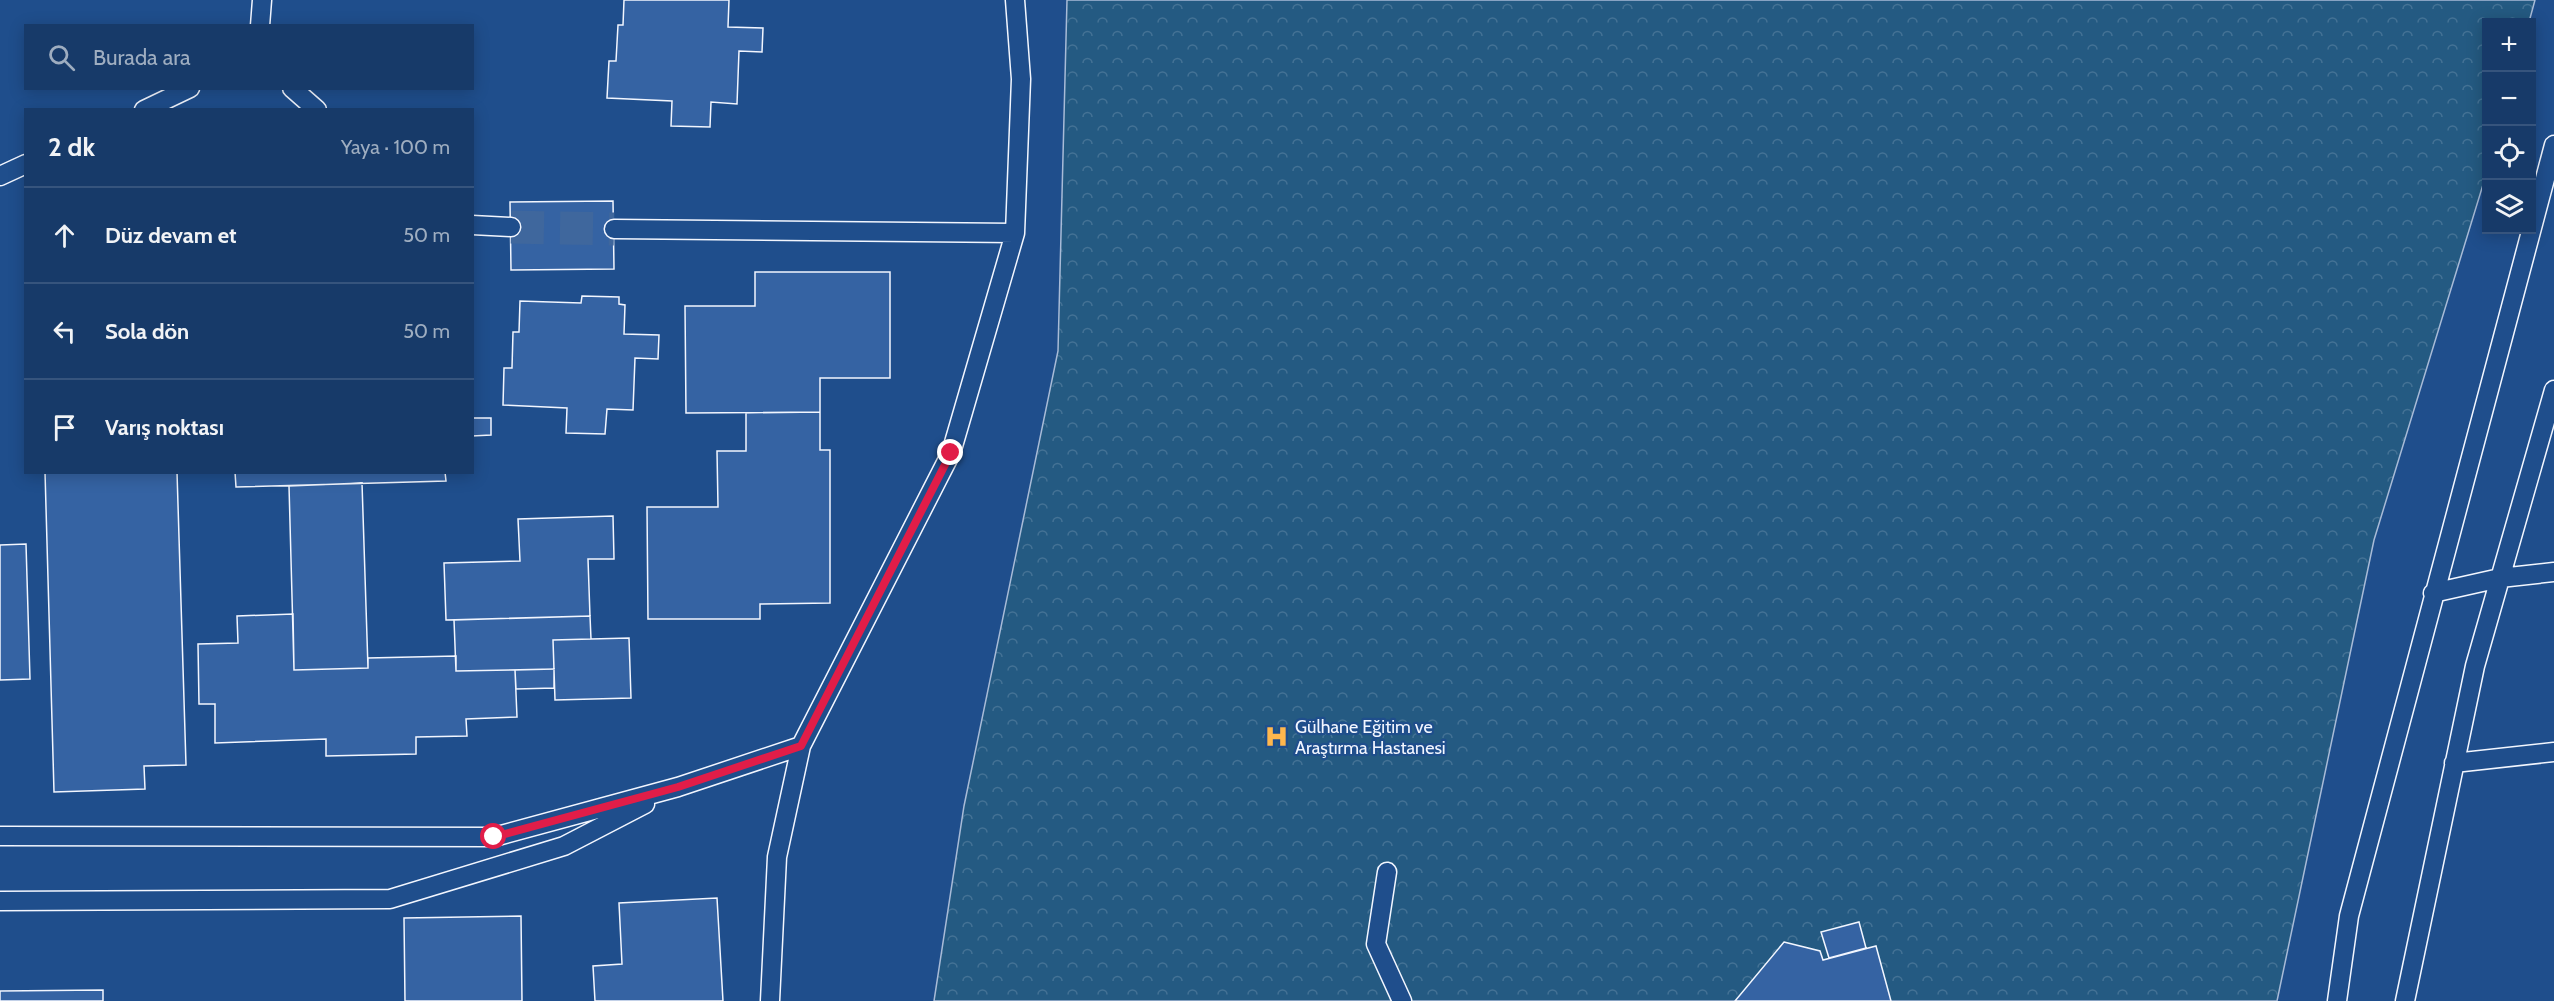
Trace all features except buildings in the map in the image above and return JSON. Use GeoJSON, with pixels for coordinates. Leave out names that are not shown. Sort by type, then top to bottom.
{"type":"FeatureCollection","features":[{"type":"Feature","properties":{"kind":"lane"},"geometry":{"type":"LineString","coordinates":[[260,24],[262,0]]}},
{"type":"Feature","properties":{"kind":"lane"},"geometry":{"type":"LineString","coordinates":[[770,1001],[777,857],[801,746],[951,453],[1015,234],[1021,79],[1015,0]]}},
{"type":"Feature","properties":{"kind":"lane"},"geometry":{"type":"LineString","coordinates":[[148,108],[186,90]]}},
{"type":"Feature","properties":{"kind":"lane"},"geometry":{"type":"LineString","coordinates":[[294,90],[315,108]]}},
{"type":"Feature","properties":{"kind":"lane"},"geometry":{"type":"LineString","coordinates":[[2337,1001],[2349,916],[2433,593],[2554,145]]}},
{"type":"Feature","properties":{"kind":"lane"},"geometry":{"type":"LineString","coordinates":[[0,176],[24,165]]}},
{"type":"Feature","properties":{"kind":"lane"},"geometry":{"type":"LineString","coordinates":[[474,225],[511,227]]}},
{"type":"Feature","properties":{"kind":"lane"},"geometry":{"type":"LineString","coordinates":[[614,229],[1015,234]]}},
{"type":"Feature","properties":{"kind":"lane"},"geometry":{"type":"LineString","coordinates":[[2405,1001],[2475,666],[2554,390]]}},
{"type":"Feature","properties":{"kind":"lane"},"geometry":{"type":"LineString","coordinates":[[2433,593],[2500,578],[2554,572]]}},
{"type":"Feature","properties":{"kind":"lane"},"geometry":{"type":"LineString","coordinates":[[0,836],[494,837],[678,787],[801,746]]}},
{"type":"Feature","properties":{"kind":"lane"},"geometry":{"type":"LineString","coordinates":[[2454,764],[2554,752]]}},
{"type":"Feature","properties":{"kind":"lane"},"geometry":{"type":"LineString","coordinates":[[0,901],[390,899],[564,846],[678,787]]}},
{"type":"Feature","properties":{"kind":"lane"},"geometry":{"type":"LineString","coordinates":[[1387,872],[1376,944],[1402,1001]]}},
{"type":"Feature","properties":{"kind":"green space"},"geometry":{"type":"Polygon","coordinates":[[[1067,0],[2535,0],[2530,18],[2482,18],[2482,188],[2374,540],[2277,1001],[934,1001],[964,806],[1058,351],[1067,0]]]}},
{"type":"Feature","properties":{"kind":"tunnel"},"geometry":{"type":"LineString","coordinates":[[511,227],[614,229]]}},
{"type":"Feature","properties":{"kind":"place","name":"Gülhane Eğitim ve Araştırma Hastanesi"},"geometry":{"type":"Point","coordinates":[1277,737]}},
{"type":"Feature","properties":{"kind":"route"},"geometry":{"type":"LineString","coordinates":[[494,837],[678,787],[801,746],[951,453]]}}]}
